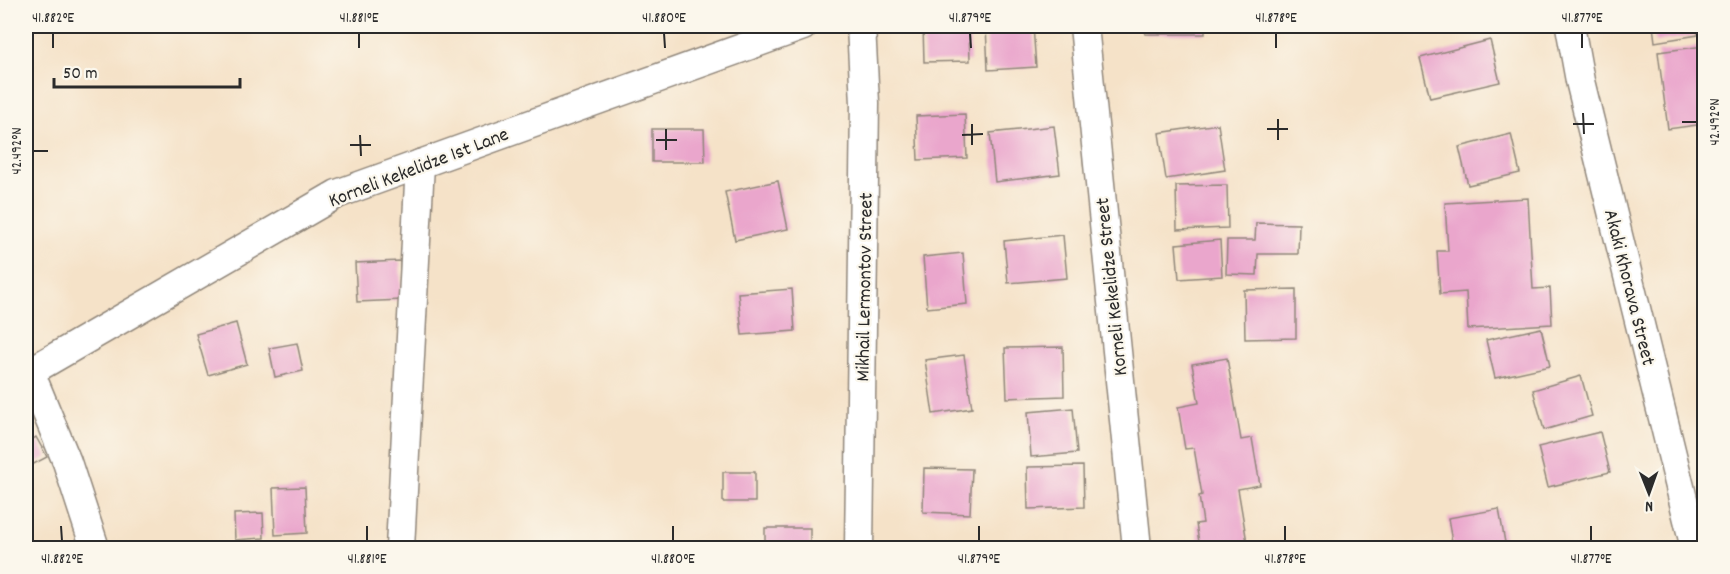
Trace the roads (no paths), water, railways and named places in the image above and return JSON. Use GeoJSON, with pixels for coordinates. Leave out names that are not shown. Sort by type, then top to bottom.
{"type":"FeatureCollection","features":[{"type":"Feature","properties":{"kind":"street","name":"Korneli Kekelidze 1st Lane"},"geometry":{"type":"LineString","coordinates":[[28,373],[337,194],[803,26]]}},
{"type":"Feature","properties":{"kind":"street","name":"Mikhail Lermontov Street"},"geometry":{"type":"LineString","coordinates":[[859,549],[865,103],[861,26]]}},
{"type":"Feature","properties":{"kind":"street","name":"Korneli Kekelidze Street"},"geometry":{"type":"LineString","coordinates":[[1084,26],[1137,549]]}},
{"type":"Feature","properties":{"kind":"street","name":"Akaki Khorava Street"},"geometry":{"type":"LineString","coordinates":[[1570,26],[1583,92],[1695,549]]}},
{"type":"Feature","properties":{"kind":"street"},"geometry":{"type":"LineString","coordinates":[[400,549],[420,164]]}},
{"type":"Feature","properties":{"kind":"street"},"geometry":{"type":"LineString","coordinates":[[28,373],[67,462],[94,549]]}}]}
